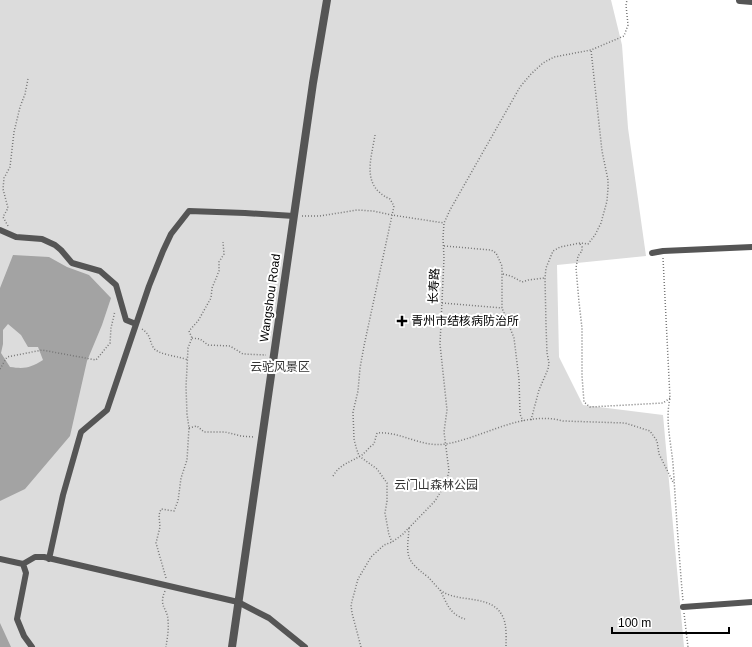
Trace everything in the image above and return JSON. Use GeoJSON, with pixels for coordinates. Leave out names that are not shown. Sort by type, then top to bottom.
{"type":"FeatureCollection","features":[{"type":"Feature","properties":{"kind":"street","name":"Wangshou Road"},"geometry":{"type":"LineString","coordinates":[[232,647],[313,83],[327,0]]}},
{"type":"Feature","properties":{"kind":"street"},"geometry":{"type":"LineString","coordinates":[[740,0],[752,1]]}},
{"type":"Feature","properties":{"kind":"street"},"geometry":{"type":"LineString","coordinates":[[49,559],[62,495],[81,432],[107,410],[149,286],[171,234],[189,211],[294,216]]}},
{"type":"Feature","properties":{"kind":"street"},"geometry":{"type":"LineString","coordinates":[[0,230],[16,237],[42,239],[62,250],[72,263],[100,271],[116,285],[121,297],[126,320],[136,324]]}},
{"type":"Feature","properties":{"kind":"street"},"geometry":{"type":"LineString","coordinates":[[652,253],[752,247]]}},
{"type":"Feature","properties":{"kind":"street"},"geometry":{"type":"LineString","coordinates":[[0,559],[23,564],[35,557],[44,557],[238,602],[269,618],[306,647]]}},
{"type":"Feature","properties":{"kind":"street"},"geometry":{"type":"LineString","coordinates":[[23,564],[26,573],[17,619],[24,636],[32,647]]}},
{"type":"Feature","properties":{"kind":"street"},"geometry":{"type":"LineString","coordinates":[[683,607],[752,602]]}},
{"type":"Feature","properties":{"kind":"path","name":"长寿路"},"geometry":{"type":"LineString","coordinates":[[361,647],[351,605],[358,579],[371,557],[384,545],[392,542],[410,528],[435,501],[446,483],[449,471],[444,432],[447,410],[440,344],[444,223],[520,87],[543,63],[554,57],[591,50],[624,36],[628,25],[627,0]]}},
{"type":"Feature","properties":{"kind":"path"},"geometry":{"type":"LineString","coordinates":[[531,420],[539,390],[549,363],[547,353],[544,278],[546,268],[553,251],[560,247],[580,243],[588,244],[598,229],[604,214],[608,180],[602,151],[591,50]]}},
{"type":"Feature","properties":{"kind":"path"},"geometry":{"type":"LineString","coordinates":[[16,237],[3,217],[8,208],[3,189],[4,178],[10,167],[17,119],[28,79]]}},
{"type":"Feature","properties":{"kind":"path"},"geometry":{"type":"LineString","coordinates":[[375,135],[369,172],[376,188],[384,196],[390,199],[394,206],[360,368],[358,391],[353,412],[354,438],[360,456],[377,469],[387,483],[385,513],[389,535],[392,542]]}},
{"type":"Feature","properties":{"kind":"path"},"geometry":{"type":"LineString","coordinates":[[294,216],[320,216],[357,210],[373,211],[392,216],[444,223]]}},
{"type":"Feature","properties":{"kind":"path"},"geometry":{"type":"LineString","coordinates":[[166,647],[168,619],[162,605],[162,597],[168,586],[156,543],[160,527],[159,515],[161,508],[174,511],[178,501],[181,478],[187,460],[189,428],[186,404],[188,348],[192,338],[189,332],[198,321],[211,298],[212,288],[219,271],[219,262],[224,254],[223,242]]}},
{"type":"Feature","properties":{"kind":"path"},"geometry":{"type":"LineString","coordinates":[[580,243],[582,252],[578,256],[576,268],[582,328],[582,376],[584,402],[590,407],[635,405],[663,403],[670,398]]}},
{"type":"Feature","properties":{"kind":"path"},"geometry":{"type":"LineString","coordinates":[[444,246],[491,250],[496,253],[502,266],[502,308],[514,338],[519,379],[520,414],[524,421]]}},
{"type":"Feature","properties":{"kind":"path"},"geometry":{"type":"LineString","coordinates":[[662,252],[670,398],[668,421],[672,453],[683,607],[688,647]]}},
{"type":"Feature","properties":{"kind":"path"},"geometry":{"type":"LineString","coordinates":[[503,274],[511,276],[522,282],[544,278]]}},
{"type":"Feature","properties":{"kind":"path"},"geometry":{"type":"LineString","coordinates":[[0,369],[7,358],[42,350],[96,360],[110,344],[111,328],[121,297]]}},
{"type":"Feature","properties":{"kind":"path"},"geometry":{"type":"LineString","coordinates":[[442,303],[502,308]]}},
{"type":"Feature","properties":{"kind":"path"},"geometry":{"type":"LineString","coordinates":[[136,324],[145,331],[150,338],[153,348],[159,353],[188,360]]}},
{"type":"Feature","properties":{"kind":"path"},"geometry":{"type":"LineString","coordinates":[[192,338],[200,339],[208,345],[230,346],[243,354],[273,356]]}},
{"type":"Feature","properties":{"kind":"path"},"geometry":{"type":"LineString","coordinates":[[333,476],[342,465],[364,454],[367,448],[374,444],[377,433],[382,432],[405,437],[426,444],[446,444],[484,434],[495,428],[524,421],[553,419],[563,421],[625,423],[650,431],[656,441],[659,454],[673,482]]}},
{"type":"Feature","properties":{"kind":"path"},"geometry":{"type":"LineString","coordinates":[[189,428],[197,426],[204,432],[225,432],[241,436],[252,436],[261,439]]}},
{"type":"Feature","properties":{"kind":"path"},"geometry":{"type":"LineString","coordinates":[[410,528],[407,554],[411,563],[443,591],[454,596],[472,600],[483,600],[494,605],[503,616],[506,632],[506,647]]}},
{"type":"Feature","properties":{"kind":"path"},"geometry":{"type":"LineString","coordinates":[[439,588],[451,611],[458,617],[465,619]]}},
{"type":"Feature","properties":{"kind":"green space","name":"云驼风景区"},"geometry":{"type":"Polygon","coordinates":[[[0,0],[611,0],[622,45],[628,128],[646,256],[557,265],[559,357],[583,405],[663,415],[684,647],[0,647],[0,0]]]}},
{"type":"Feature","properties":{"kind":"shaded area"},"geometry":{"type":"Polygon","coordinates":[[[13,255],[49,257],[67,267],[89,275],[111,298],[102,325],[87,361],[70,436],[25,489],[0,501],[0,288],[13,255]],[[8,324],[3,330],[3,344],[1,353],[10,367],[27,367],[43,360],[38,347],[28,347],[21,335],[8,324]]]}},
{"type":"Feature","properties":{"kind":"shaded area"},"geometry":{"type":"Polygon","coordinates":[[[0,623],[11,647],[0,647],[0,623]]]}},
{"type":"Feature","properties":{"kind":"place","name":"青州市结核病防治所"},"geometry":{"type":"Point","coordinates":[402,321]}},
{"type":"Feature","properties":{"kind":"park label","name":"云门山森林公园"},"geometry":{"type":"Point","coordinates":[436,485]}}]}
